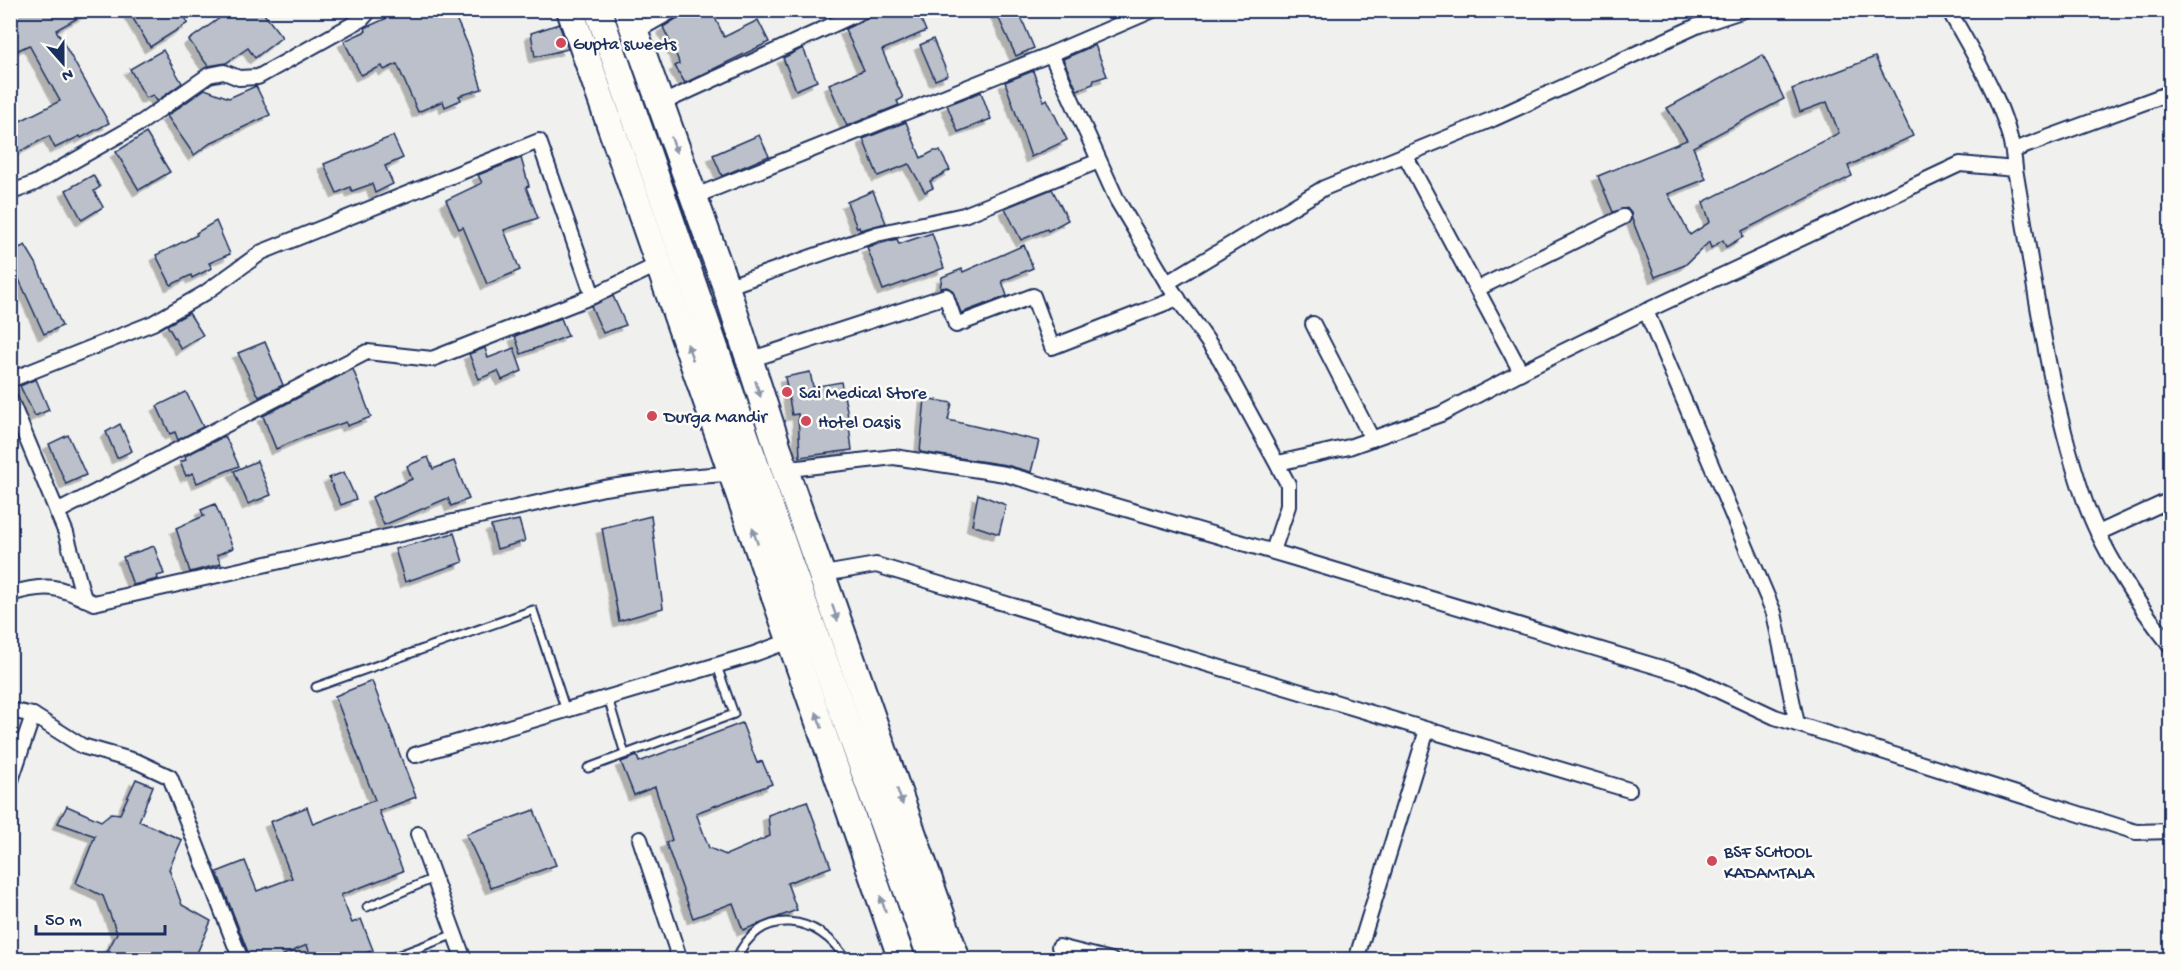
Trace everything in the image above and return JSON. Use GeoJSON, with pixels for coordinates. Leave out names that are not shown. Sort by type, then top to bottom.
{"type":"FeatureCollection","features":[{"type":"Feature","properties":{"kind":"highway"},"geometry":{"type":"LineString","coordinates":[[570,10],[659,264],[745,473],[796,583],[802,635],[938,956]]}},
{"type":"Feature","properties":{"kind":"highway"},"geometry":{"type":"LineString","coordinates":[[598,10],[745,473],[802,635],[902,960]]}},
{"type":"Feature","properties":{"kind":"highway"},"geometry":{"type":"LineString","coordinates":[[631,21],[726,288],[821,573],[938,956]]}},
{"type":"Feature","properties":{"kind":"street"},"geometry":{"type":"LineString","coordinates":[[10,193],[35,183],[142,122],[209,75],[224,72],[239,78],[258,77],[362,19],[370,10]]}},
{"type":"Feature","properties":{"kind":"street"},"geometry":{"type":"LineString","coordinates":[[631,21],[674,10]]}},
{"type":"Feature","properties":{"kind":"street"},"geometry":{"type":"LineString","coordinates":[[660,104],[864,10]]}},
{"type":"Feature","properties":{"kind":"street"},"geometry":{"type":"LineString","coordinates":[[693,197],[1051,54],[1153,10]]}},
{"type":"Feature","properties":{"kind":"street"},"geometry":{"type":"LineString","coordinates":[[1167,283],[1324,188],[1493,119],[1699,25],[1744,10]]}},
{"type":"Feature","properties":{"kind":"street"},"geometry":{"type":"LineString","coordinates":[[1949,10],[2000,105],[2014,150],[2015,169],[2055,390],[2082,494],[2098,533],[2144,613],[2170,645]]}},
{"type":"Feature","properties":{"kind":"street"},"geometry":{"type":"LineString","coordinates":[[1051,54],[1117,200],[1167,283],[1220,359],[1288,483],[1288,506],[1273,551]]}},
{"type":"Feature","properties":{"kind":"street"},"geometry":{"type":"LineString","coordinates":[[2014,150],[2170,93]]}},
{"type":"Feature","properties":{"kind":"street"},"geometry":{"type":"LineString","coordinates":[[10,380],[153,323],[206,293],[262,252],[539,141],[593,296]]}},
{"type":"Feature","properties":{"kind":"street"},"geometry":{"type":"LineString","coordinates":[[1405,155],[1521,372]]}},
{"type":"Feature","properties":{"kind":"street"},"geometry":{"type":"LineString","coordinates":[[726,288],[877,234],[964,215],[1099,161]]}},
{"type":"Feature","properties":{"kind":"street"},"geometry":{"type":"LineString","coordinates":[[1278,463],[1349,447],[1442,414],[1521,372],[1646,311],[1960,164],[2015,169]]}},
{"type":"Feature","properties":{"kind":"street"},"geometry":{"type":"LineString","coordinates":[[1477,289],[1623,217]]}},
{"type":"Feature","properties":{"kind":"street"},"geometry":{"type":"LineString","coordinates":[[57,512],[367,352],[432,359],[593,296],[659,264]]}},
{"type":"Feature","properties":{"kind":"street"},"geometry":{"type":"LineString","coordinates":[[749,360],[946,296],[957,325],[1033,296],[1052,346],[1178,298]]}},
{"type":"Feature","properties":{"kind":"street"},"geometry":{"type":"LineString","coordinates":[[1646,311],[1774,613],[1797,724]]}},
{"type":"Feature","properties":{"kind":"street"},"geometry":{"type":"LineString","coordinates":[[1313,324],[1372,439]]}},
{"type":"Feature","properties":{"kind":"street"},"geometry":{"type":"LineString","coordinates":[[10,399],[66,533],[84,598]]}},
{"type":"Feature","properties":{"kind":"street"},"geometry":{"type":"LineString","coordinates":[[10,594],[33,587],[57,587],[94,603],[604,488],[674,478],[785,470],[894,457],[1005,474],[1273,551],[1685,675],[1775,717],[2136,832],[2170,831]]}},
{"type":"Feature","properties":{"kind":"street"},"geometry":{"type":"LineString","coordinates":[[2098,533],[2170,500]]}},
{"type":"Feature","properties":{"kind":"street"},"geometry":{"type":"LineString","coordinates":[[796,583],[821,573],[876,565],[1629,790]]}},
{"type":"Feature","properties":{"kind":"street"},"geometry":{"type":"LineString","coordinates":[[415,755],[717,666],[802,635]]}},
{"type":"Feature","properties":{"kind":"street"},"geometry":{"type":"LineString","coordinates":[[10,710],[33,715],[82,746],[138,762],[170,777],[241,960]]}},
{"type":"Feature","properties":{"kind":"street"},"geometry":{"type":"LineString","coordinates":[[10,783],[33,715]]}},
{"type":"Feature","properties":{"kind":"street"},"geometry":{"type":"LineString","coordinates":[[1356,960],[1427,730]]}},
{"type":"Feature","properties":{"kind":"street"},"geometry":{"type":"LineString","coordinates":[[418,834],[464,960]]}},
{"type":"Feature","properties":{"kind":"street"},"geometry":{"type":"LineString","coordinates":[[640,839],[680,960]]}},
{"type":"Feature","properties":{"kind":"street"},"geometry":{"type":"LineString","coordinates":[[1059,947],[1111,960]]}},
{"type":"Feature","properties":{"kind":"lane"},"geometry":{"type":"LineString","coordinates":[[316,687],[533,610],[566,711]]}},
{"type":"Feature","properties":{"kind":"lane"},"geometry":{"type":"LineString","coordinates":[[588,768],[734,714],[717,666]]}},
{"type":"Feature","properties":{"kind":"lane"},"geometry":{"type":"LineString","coordinates":[[608,698],[626,754]]}},
{"type":"Feature","properties":{"kind":"lane"},"geometry":{"type":"LineString","coordinates":[[367,907],[434,878]]}},
{"type":"Feature","properties":{"kind":"lane"},"geometry":{"type":"LineString","coordinates":[[736,960],[748,939],[758,931],[787,921],[816,928],[830,939],[846,960]]}},
{"type":"Feature","properties":{"kind":"lane"},"geometry":{"type":"LineString","coordinates":[[386,960],[455,934]]}},
{"type":"Feature","properties":{"kind":"building"},"geometry":{"type":"Polygon","coordinates":[[[10,10],[92,10],[56,30],[109,123],[81,138],[80,136],[55,148],[49,136],[15,154],[10,146],[10,126],[60,101],[29,45],[10,54],[10,10]]]}},
{"type":"Feature","properties":{"kind":"building"},"geometry":{"type":"Polygon","coordinates":[[[128,10],[181,10],[188,23],[150,47],[128,10]]]}},
{"type":"Feature","properties":{"kind":"building"},"geometry":{"type":"Polygon","coordinates":[[[231,10],[261,10],[282,37],[255,58],[248,48],[226,63],[208,66],[189,40],[231,10]]]}},
{"type":"Feature","properties":{"kind":"building"},"geometry":{"type":"Polygon","coordinates":[[[392,10],[452,10],[469,47],[482,89],[459,96],[461,100],[445,107],[443,101],[418,112],[397,64],[384,70],[382,66],[361,75],[344,41],[387,18],[392,10]]]}},
{"type":"Feature","properties":{"kind":"building"},"geometry":{"type":"Polygon","coordinates":[[[683,10],[712,11],[724,37],[758,20],[769,42],[685,83],[675,66],[679,64],[678,59],[663,27],[679,17],[683,10]]]}},
{"type":"Feature","properties":{"kind":"building"},"geometry":{"type":"Polygon","coordinates":[[[874,10],[917,10],[926,31],[882,50],[903,98],[897,101],[899,105],[847,126],[829,84],[864,70],[845,29],[869,18],[874,10]]]}},
{"type":"Feature","properties":{"kind":"building"},"geometry":{"type":"Polygon","coordinates":[[[995,10],[1018,10],[1034,48],[1016,56],[995,10]]]}},
{"type":"Feature","properties":{"kind":"building"},"geometry":{"type":"Polygon","coordinates":[[[559,24],[568,49],[535,57],[531,33],[559,24]]]}},
{"type":"Feature","properties":{"kind":"building"},"geometry":{"type":"Polygon","coordinates":[[[933,39],[948,75],[935,80],[920,45],[933,39]]]}},
{"type":"Feature","properties":{"kind":"building"},"geometry":{"type":"Polygon","coordinates":[[[1095,45],[1107,76],[1094,80],[1093,84],[1077,90],[1063,59],[1095,45]]]}},
{"type":"Feature","properties":{"kind":"building"},"geometry":{"type":"Polygon","coordinates":[[[803,48],[817,81],[796,90],[783,58],[803,48]]]}},
{"type":"Feature","properties":{"kind":"building"},"geometry":{"type":"Polygon","coordinates":[[[163,50],[182,83],[157,101],[153,95],[146,98],[130,69],[163,50]]]}},
{"type":"Feature","properties":{"kind":"building"},"geometry":{"type":"Polygon","coordinates":[[[1763,55],[1784,99],[1693,147],[1706,179],[1668,194],[1690,235],[1710,222],[1703,202],[1839,133],[1827,102],[1800,112],[1792,89],[1875,57],[1913,136],[1848,166],[1852,176],[1742,231],[1743,237],[1726,247],[1723,240],[1711,248],[1709,242],[1685,265],[1655,277],[1631,213],[1627,208],[1613,212],[1598,176],[1687,140],[1667,108],[1763,55]]]}},
{"type":"Feature","properties":{"kind":"building"},"geometry":{"type":"Polygon","coordinates":[[[1033,71],[1044,101],[1047,99],[1067,140],[1031,157],[1005,82],[1033,71]]]}},
{"type":"Feature","properties":{"kind":"building"},"geometry":{"type":"Polygon","coordinates":[[[256,86],[270,115],[212,142],[194,155],[167,116],[205,89],[229,98],[256,86]]]}},
{"type":"Feature","properties":{"kind":"building"},"geometry":{"type":"Polygon","coordinates":[[[981,92],[991,119],[958,132],[947,105],[981,92]]]}},
{"type":"Feature","properties":{"kind":"building"},"geometry":{"type":"Polygon","coordinates":[[[906,122],[921,158],[934,151],[940,151],[950,170],[930,181],[933,188],[925,192],[909,164],[878,176],[863,139],[906,122]]]}},
{"type":"Feature","properties":{"kind":"building"},"geometry":{"type":"Polygon","coordinates":[[[146,133],[170,172],[139,190],[116,152],[146,133]]]}},
{"type":"Feature","properties":{"kind":"building"},"geometry":{"type":"Polygon","coordinates":[[[759,135],[769,156],[722,176],[713,155],[759,135]]]}},
{"type":"Feature","properties":{"kind":"building"},"geometry":{"type":"Polygon","coordinates":[[[393,136],[403,158],[385,166],[393,184],[375,193],[372,184],[352,191],[350,187],[337,193],[324,164],[393,136]]]}},
{"type":"Feature","properties":{"kind":"building"},"geometry":{"type":"Polygon","coordinates":[[[521,158],[529,186],[526,187],[538,218],[504,230],[520,270],[487,284],[463,227],[459,229],[446,200],[482,183],[478,175],[521,158]]]}},
{"type":"Feature","properties":{"kind":"building"},"geometry":{"type":"Polygon","coordinates":[[[93,175],[100,187],[94,191],[103,207],[82,220],[66,190],[93,175]]]}},
{"type":"Feature","properties":{"kind":"building"},"geometry":{"type":"Polygon","coordinates":[[[1052,189],[1068,220],[1048,231],[1047,229],[1021,240],[1005,208],[1052,189]]]}},
{"type":"Feature","properties":{"kind":"building"},"geometry":{"type":"Polygon","coordinates":[[[873,191],[886,223],[860,230],[859,227],[857,228],[847,202],[873,191]]]}},
{"type":"Feature","properties":{"kind":"building"},"geometry":{"type":"Polygon","coordinates":[[[216,221],[230,254],[209,263],[212,268],[171,285],[156,255],[197,235],[196,233],[216,221]]]}},
{"type":"Feature","properties":{"kind":"building"},"geometry":{"type":"Polygon","coordinates":[[[932,233],[944,268],[883,290],[867,247],[897,239],[899,244],[932,233]]]}},
{"type":"Feature","properties":{"kind":"building"},"geometry":{"type":"Polygon","coordinates":[[[25,245],[36,263],[62,326],[44,334],[17,275],[10,279],[10,253],[25,245]]]}},
{"type":"Feature","properties":{"kind":"building"},"geometry":{"type":"Polygon","coordinates":[[[1024,245],[1033,268],[1002,281],[1007,296],[961,313],[952,290],[947,287],[940,288],[942,277],[962,269],[963,272],[1024,245]]]}},
{"type":"Feature","properties":{"kind":"building"},"geometry":{"type":"Polygon","coordinates":[[[613,296],[626,325],[603,333],[591,306],[613,296]]]}},
{"type":"Feature","properties":{"kind":"building"},"geometry":{"type":"Polygon","coordinates":[[[189,313],[203,335],[181,349],[167,325],[189,313]]]}},
{"type":"Feature","properties":{"kind":"building"},"geometry":{"type":"Polygon","coordinates":[[[561,318],[568,336],[521,354],[515,336],[561,318]]]}},
{"type":"Feature","properties":{"kind":"building"},"geometry":{"type":"Polygon","coordinates":[[[265,342],[283,385],[259,397],[238,353],[265,342]]]}},
{"type":"Feature","properties":{"kind":"building"},"geometry":{"type":"Polygon","coordinates":[[[485,348],[488,358],[514,348],[522,371],[502,380],[498,371],[479,379],[469,354],[485,348]]]}},
{"type":"Feature","properties":{"kind":"building"},"geometry":{"type":"Polygon","coordinates":[[[353,369],[371,417],[347,426],[346,422],[276,449],[263,416],[353,369]]]}},
{"type":"Feature","properties":{"kind":"building"},"geometry":{"type":"Polygon","coordinates":[[[810,372],[813,387],[841,382],[852,450],[800,457],[798,414],[792,415],[785,377],[810,372]]]}},
{"type":"Feature","properties":{"kind":"building"},"geometry":{"type":"Polygon","coordinates":[[[36,379],[49,410],[35,416],[20,386],[36,379]]]}},
{"type":"Feature","properties":{"kind":"building"},"geometry":{"type":"Polygon","coordinates":[[[186,392],[203,427],[178,440],[175,432],[170,434],[157,406],[186,392]]]}},
{"type":"Feature","properties":{"kind":"building"},"geometry":{"type":"Polygon","coordinates":[[[925,398],[952,403],[948,420],[1039,441],[1031,472],[1006,465],[920,452],[925,398]]]}},
{"type":"Feature","properties":{"kind":"building"},"geometry":{"type":"Polygon","coordinates":[[[120,424],[132,451],[117,458],[106,432],[120,424]]]}},
{"type":"Feature","properties":{"kind":"building"},"geometry":{"type":"Polygon","coordinates":[[[68,435],[86,475],[66,484],[49,444],[68,435]]]}},
{"type":"Feature","properties":{"kind":"building"},"geometry":{"type":"Polygon","coordinates":[[[225,436],[239,466],[197,483],[193,473],[186,476],[180,462],[186,460],[185,456],[225,436]]]}},
{"type":"Feature","properties":{"kind":"building"},"geometry":{"type":"Polygon","coordinates":[[[428,457],[433,469],[454,461],[469,499],[451,506],[448,498],[384,525],[372,497],[412,479],[407,466],[428,457]]]}},
{"type":"Feature","properties":{"kind":"building"},"geometry":{"type":"Polygon","coordinates":[[[257,461],[271,495],[248,504],[234,471],[257,461]]]}},
{"type":"Feature","properties":{"kind":"building"},"geometry":{"type":"Polygon","coordinates":[[[344,472],[356,499],[341,505],[329,478],[344,472]]]}},
{"type":"Feature","properties":{"kind":"building"},"geometry":{"type":"Polygon","coordinates":[[[978,494],[1006,505],[999,534],[972,525],[978,494]]]}},
{"type":"Feature","properties":{"kind":"building"},"geometry":{"type":"Polygon","coordinates":[[[215,504],[233,548],[217,555],[221,564],[190,572],[176,528],[204,516],[201,510],[215,504]]]}},
{"type":"Feature","properties":{"kind":"building"},"geometry":{"type":"Polygon","coordinates":[[[651,516],[663,608],[619,621],[602,528],[651,516]]]}},
{"type":"Feature","properties":{"kind":"building"},"geometry":{"type":"Polygon","coordinates":[[[519,520],[525,541],[497,549],[491,526],[519,520]]]}},
{"type":"Feature","properties":{"kind":"building"},"geometry":{"type":"Polygon","coordinates":[[[454,533],[463,562],[405,582],[395,549],[454,533]]]}},
{"type":"Feature","properties":{"kind":"building"},"geometry":{"type":"Polygon","coordinates":[[[154,546],[164,574],[157,576],[158,579],[133,585],[123,557],[154,546]]]}},
{"type":"Feature","properties":{"kind":"building"},"geometry":{"type":"Polygon","coordinates":[[[372,681],[416,797],[379,811],[403,871],[341,895],[352,923],[361,919],[373,950],[364,954],[366,960],[312,960],[307,945],[283,955],[284,960],[251,960],[217,872],[245,861],[257,891],[292,878],[270,822],[307,807],[313,824],[375,800],[335,696],[372,681]]]}},
{"type":"Feature","properties":{"kind":"building"},"geometry":{"type":"Polygon","coordinates":[[[742,723],[757,763],[762,761],[772,784],[696,813],[709,848],[726,855],[770,836],[768,815],[807,801],[831,867],[787,883],[797,910],[743,930],[733,903],[693,918],[666,843],[672,840],[655,787],[634,795],[621,762],[637,756],[639,762],[742,723]]]}},
{"type":"Feature","properties":{"kind":"building"},"geometry":{"type":"Polygon","coordinates":[[[136,779],[153,786],[139,821],[182,840],[169,869],[182,905],[211,921],[194,960],[103,960],[117,933],[103,896],[76,883],[95,836],[58,823],[67,806],[101,821],[111,813],[120,814],[136,779]]]}},
{"type":"Feature","properties":{"kind":"building"},"geometry":{"type":"Polygon","coordinates":[[[534,810],[556,865],[491,888],[466,834],[534,810]]]}},
{"type":"Feature","properties":{"kind":"place","name":"Gupta sweets"},"geometry":{"type":"Point","coordinates":[561,43]}},
{"type":"Feature","properties":{"kind":"place","name":"Sai Medical Store"},"geometry":{"type":"Point","coordinates":[787,392]}},
{"type":"Feature","properties":{"kind":"place","name":"Durga Mandir"},"geometry":{"type":"Point","coordinates":[652,416]}},
{"type":"Feature","properties":{"kind":"place","name":"Hotel Oasis"},"geometry":{"type":"Point","coordinates":[806,421]}},
{"type":"Feature","properties":{"kind":"place","name":"BSF SCHOOL KADAMTALA"},"geometry":{"type":"Point","coordinates":[1712,861]}}]}
